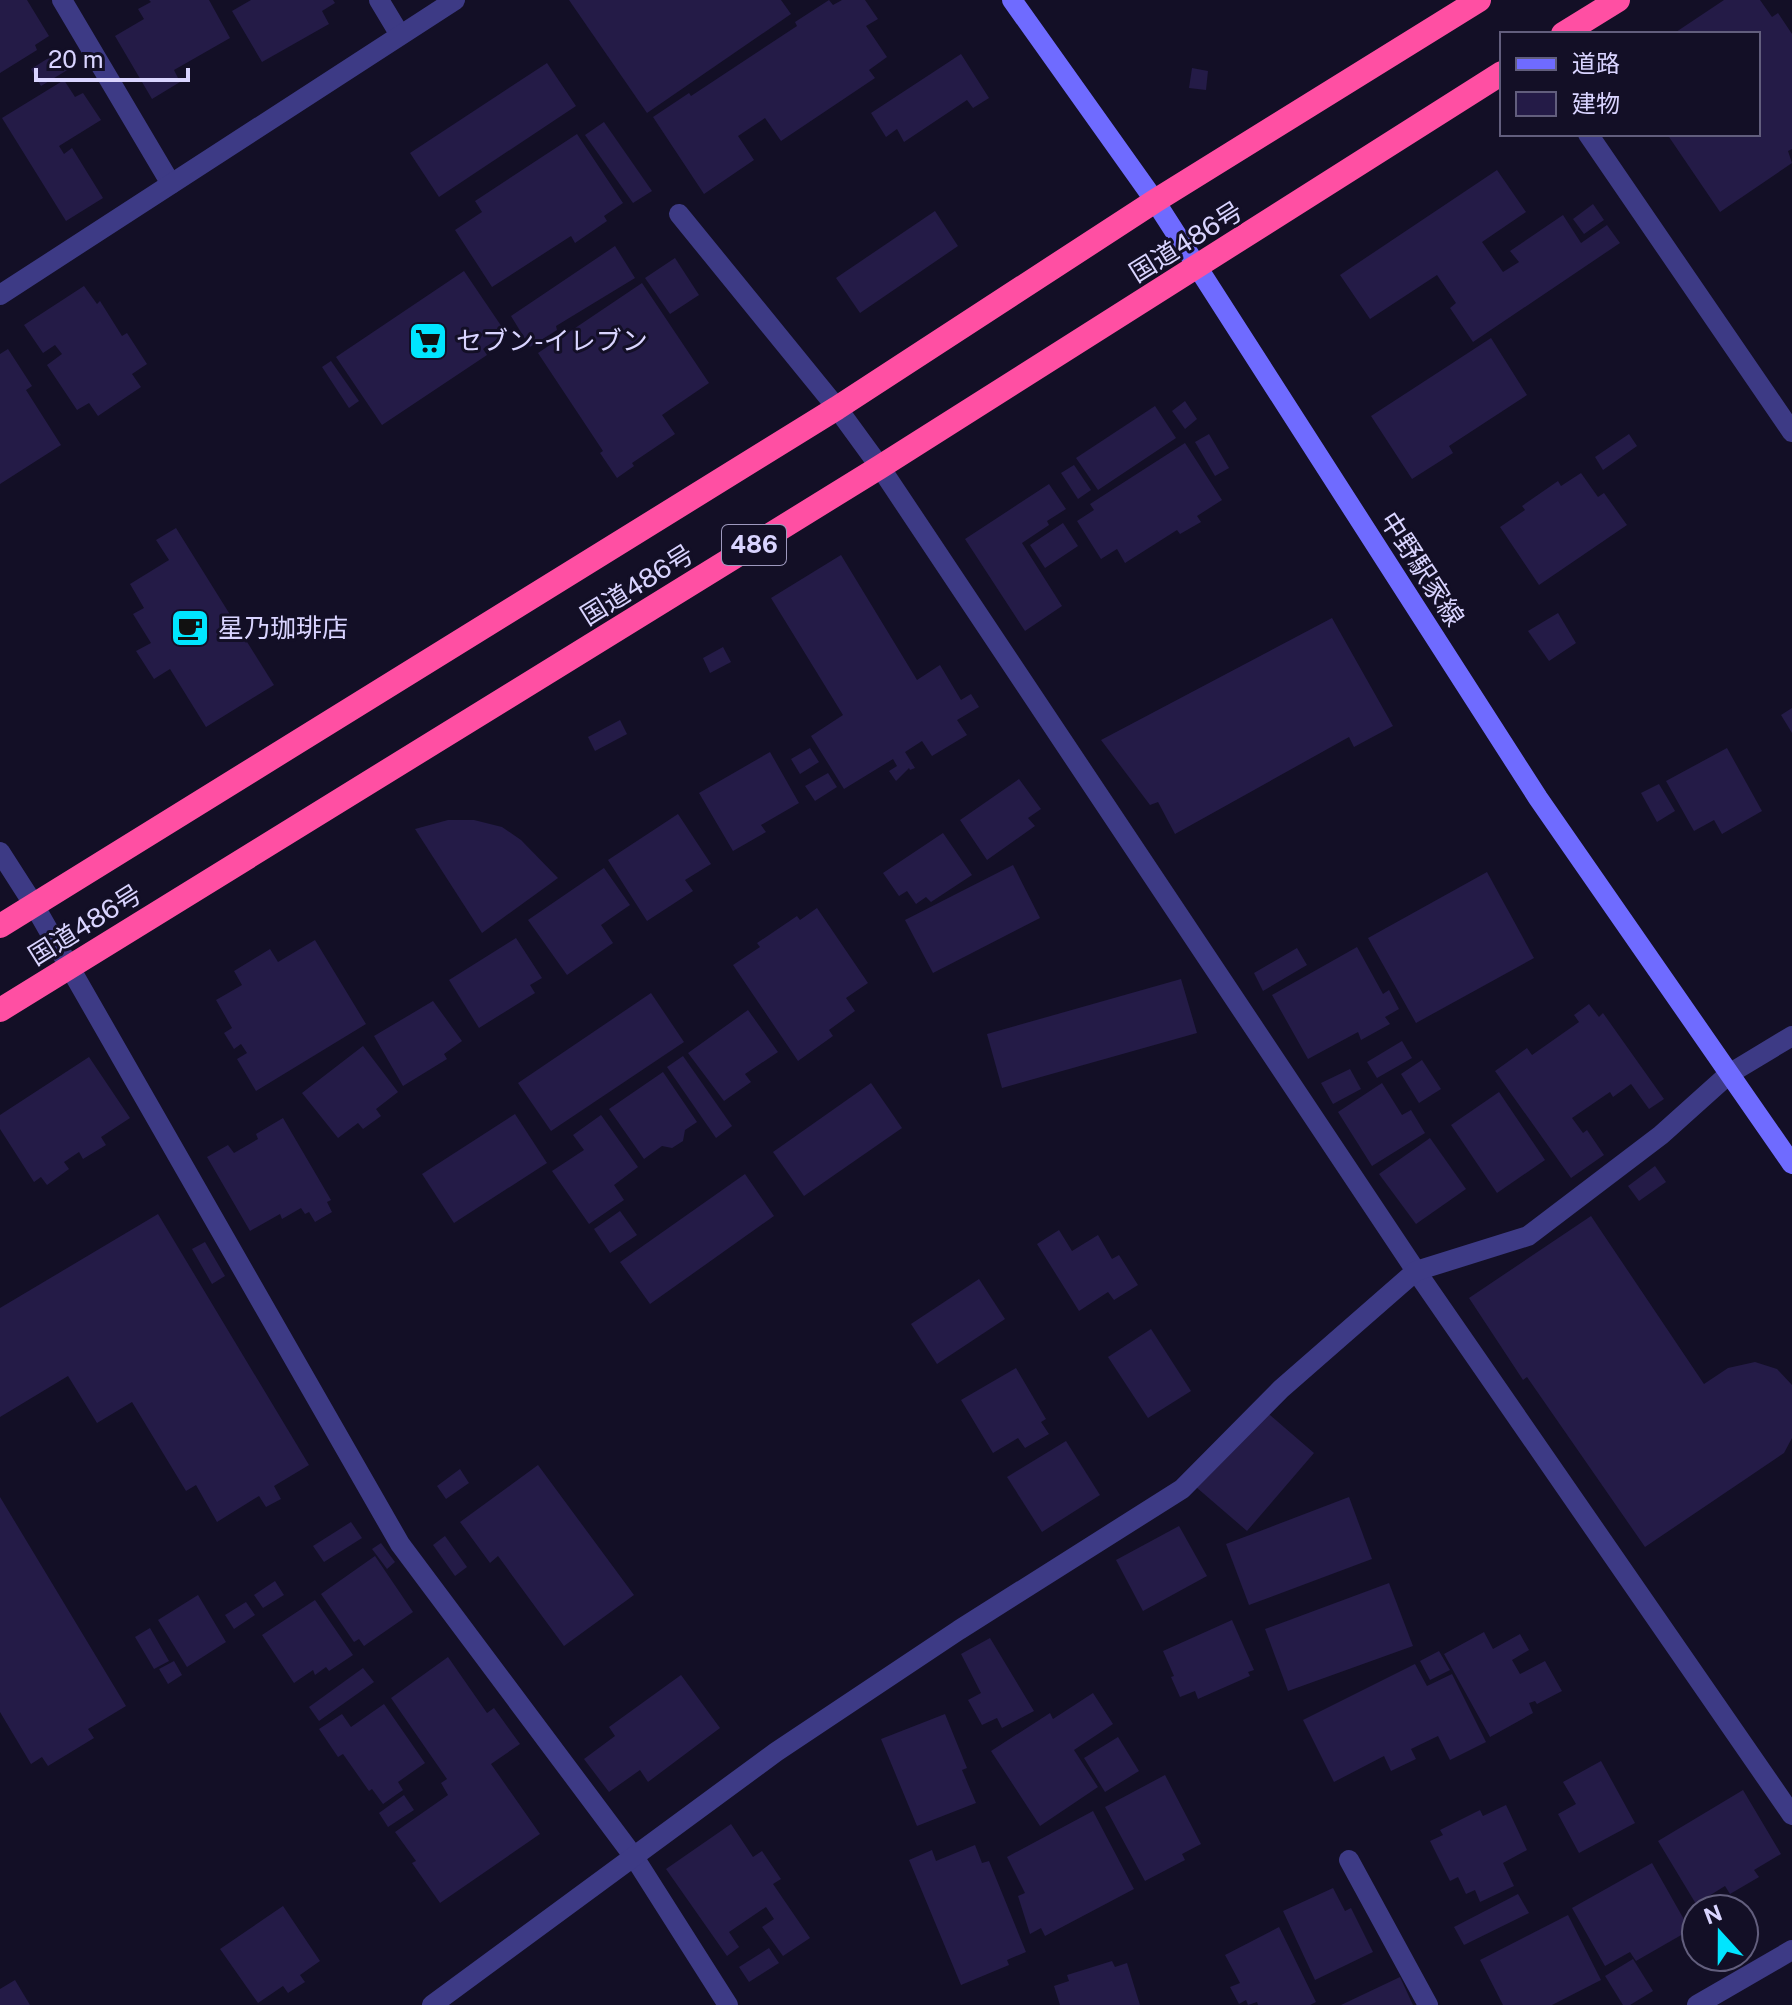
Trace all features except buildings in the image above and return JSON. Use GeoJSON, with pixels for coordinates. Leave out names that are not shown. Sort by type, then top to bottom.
{"type":"FeatureCollection","features":[{"type":"Feature","properties":{"kind":"highway","name":"国道486号"},"geometry":{"type":"LineString","coordinates":[[0,926],[837,408],[1155,201],[1479,0]]}},
{"type":"Feature","properties":{"kind":"highway"},"geometry":{"type":"LineString","coordinates":[[1566,32],[1618,0]]}},
{"type":"Feature","properties":{"kind":"highway","name":"国道486号"},"geometry":{"type":"LineString","coordinates":[[0,1010],[880,467],[1500,74]]}},
{"type":"Feature","properties":{"kind":"main road","name":"中野駅家線"},"geometry":{"type":"LineString","coordinates":[[1012,0],[1155,201],[1538,798],[1792,1164]]}},
{"type":"Feature","properties":{"kind":"street"},"geometry":{"type":"LineString","coordinates":[[62,0],[171,184]]}},
{"type":"Feature","properties":{"kind":"street"},"geometry":{"type":"LineString","coordinates":[[379,0],[400,35]]}},
{"type":"Feature","properties":{"kind":"street"},"geometry":{"type":"LineString","coordinates":[[0,295],[455,0]]}},
{"type":"Feature","properties":{"kind":"street"},"geometry":{"type":"LineString","coordinates":[[1589,136],[1792,432]]}},
{"type":"Feature","properties":{"kind":"street"},"geometry":{"type":"LineString","coordinates":[[679,214],[837,408],[880,467],[1416,1271],[1792,1815]]}},
{"type":"Feature","properties":{"kind":"street"},"geometry":{"type":"LineString","coordinates":[[0,852],[34,905],[400,1544],[634,1857],[728,2005]]}},
{"type":"Feature","properties":{"kind":"street"},"geometry":{"type":"LineString","coordinates":[[432,2005],[776,1752],[1182,1489],[1281,1389],[1416,1271],[1528,1236],[1661,1135],[1729,1074],[1792,1036]]}},
{"type":"Feature","properties":{"kind":"street"},"geometry":{"type":"LineString","coordinates":[[1349,1860],[1428,2005]]}},
{"type":"Feature","properties":{"kind":"street"},"geometry":{"type":"LineString","coordinates":[[1697,2005],[1792,1950]]}},
{"type":"Feature","properties":{"kind":"place","name":"セブン-イレブン"},"geometry":{"type":"Point","coordinates":[428,341]}},
{"type":"Feature","properties":{"kind":"place","name":"星乃珈琲店"},"geometry":{"type":"Point","coordinates":[190,628]}}]}
